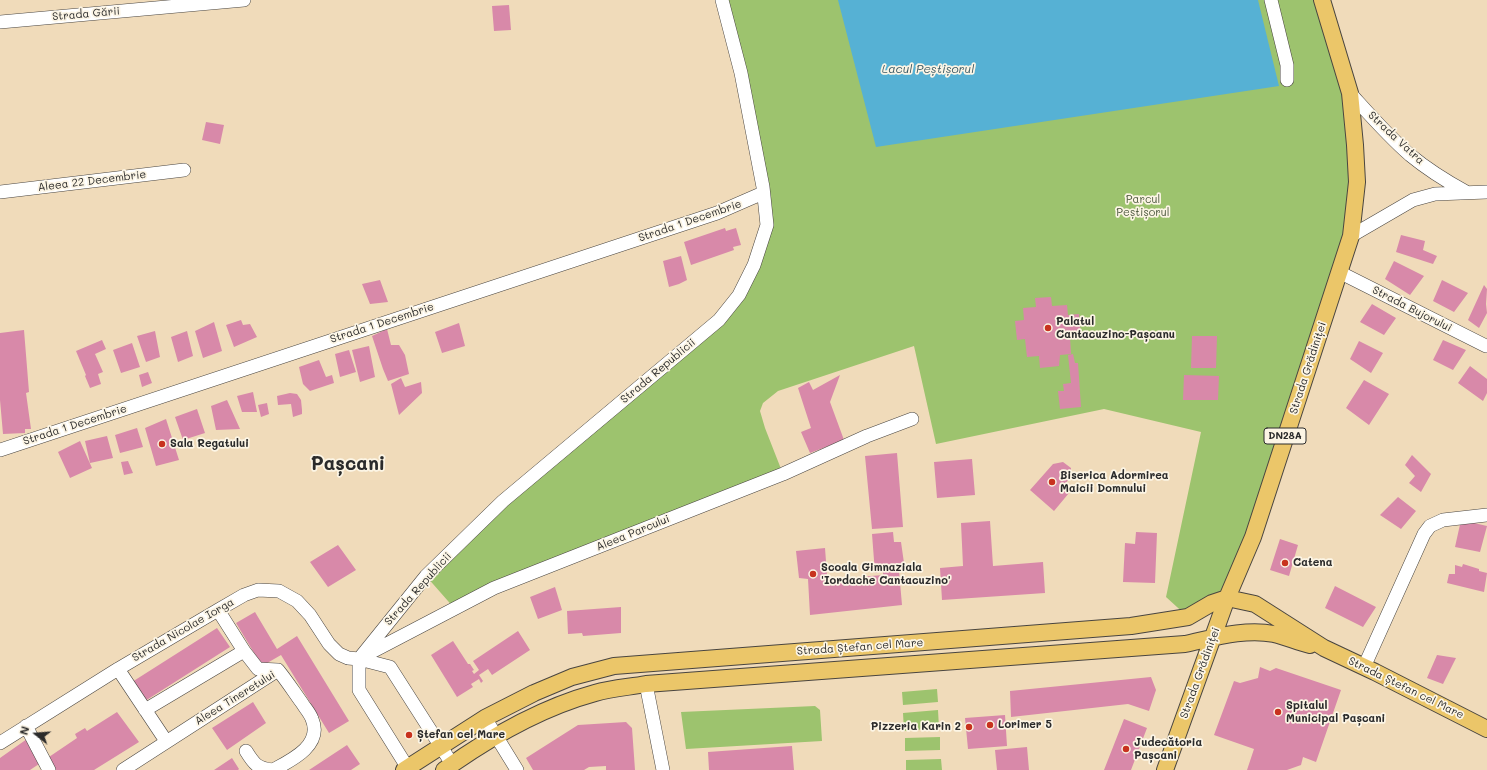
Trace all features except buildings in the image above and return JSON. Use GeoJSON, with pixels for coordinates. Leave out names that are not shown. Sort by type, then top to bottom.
{"type":"FeatureCollection","features":[{"type":"Feature","properties":{"kind":"main road","name":"Strada Grădiniței"},"geometry":{"type":"LineString","coordinates":[[1165,770],[1227,598],[1253,536],[1351,236],[1356,182],[1355,145],[1350,92],[1322,0]]}},
{"type":"Feature","properties":{"kind":"main road","name":"Strada Ștefan cel Mare"},"geometry":{"type":"LineString","coordinates":[[407,769],[485,718],[534,693],[572,677],[614,666],[1131,626],[1188,617],[1212,603],[1227,598],[1255,604],[1324,648],[1487,729]]}},
{"type":"Feature","properties":{"kind":"main road","name":"Strada Ștefan cel Mare"},"geometry":{"type":"LineString","coordinates":[[448,767],[504,731],[536,715],[596,692],[646,684],[1185,644],[1237,634],[1274,634],[1324,648]]}},
{"type":"Feature","properties":{"kind":"main road"},"geometry":{"type":"LineString","coordinates":[[769,654],[771,675]]}},
{"type":"Feature","properties":{"kind":"street","name":"Strada Gării"},"geometry":{"type":"LineString","coordinates":[[0,22],[244,0]]}},
{"type":"Feature","properties":{"kind":"street","name":"Strada Republicii"},"geometry":{"type":"LineString","coordinates":[[359,659],[426,576],[503,501],[719,320],[739,294],[754,265],[766,225],[763,193],[741,73],[722,0]]}},
{"type":"Feature","properties":{"kind":"street"},"geometry":{"type":"LineString","coordinates":[[1270,0],[1287,65],[1287,80]]}},
{"type":"Feature","properties":{"kind":"street","name":"Strada Vatra"},"geometry":{"type":"LineString","coordinates":[[1350,92],[1410,155],[1436,175],[1466,192]]}},
{"type":"Feature","properties":{"kind":"street","name":"Aleea 22 Decembrie"},"geometry":{"type":"LineString","coordinates":[[0,192],[184,170]]}},
{"type":"Feature","properties":{"kind":"street","name":"Strada Vatra"},"geometry":{"type":"LineString","coordinates":[[1351,236],[1413,200],[1435,194],[1487,192]]}},
{"type":"Feature","properties":{"kind":"street","name":"Strada 1 Decembrie"},"geometry":{"type":"LineString","coordinates":[[0,450],[717,213],[763,193]]}},
{"type":"Feature","properties":{"kind":"street","name":"Strada Bujorului"},"geometry":{"type":"LineString","coordinates":[[1339,272],[1486,346]]}},
{"type":"Feature","properties":{"kind":"street","name":"Aleea Parcului"},"geometry":{"type":"LineString","coordinates":[[359,659],[494,588],[783,474],[867,436],[912,419]]}},
{"type":"Feature","properties":{"kind":"street"},"geometry":{"type":"LineString","coordinates":[[1364,667],[1424,534],[1430,526],[1443,520],[1487,515]]}},
{"type":"Feature","properties":{"kind":"street","name":"Strada Nicolae Iorga"},"geometry":{"type":"LineString","coordinates":[[0,743],[118,669],[244,595],[258,590],[279,591],[289,596],[303,607],[329,644],[339,654],[348,658],[359,659],[390,667],[440,747],[448,767]]}},
{"type":"Feature","properties":{"kind":"street"},"geometry":{"type":"LineString","coordinates":[[218,610],[258,670],[278,670]]}},
{"type":"Feature","properties":{"kind":"street"},"geometry":{"type":"LineString","coordinates":[[145,710],[244,651]]}},
{"type":"Feature","properties":{"kind":"street"},"geometry":{"type":"LineString","coordinates":[[359,659],[359,690],[407,769]]}},
{"type":"Feature","properties":{"kind":"street"},"geometry":{"type":"LineString","coordinates":[[118,669],[166,741]]}},
{"type":"Feature","properties":{"kind":"street","name":"Aleea Tineretului"},"geometry":{"type":"LineString","coordinates":[[123,770],[278,670],[286,679],[312,718],[314,728],[313,738],[307,748],[272,770],[264,769],[255,765],[246,751]]}},
{"type":"Feature","properties":{"kind":"street"},"geometry":{"type":"LineString","coordinates":[[646,684],[663,770]]}},
{"type":"Feature","properties":{"kind":"street"},"geometry":{"type":"LineString","coordinates":[[485,718],[517,770]]}},
{"type":"Feature","properties":{"kind":"street"},"geometry":{"type":"LineString","coordinates":[[26,726],[48,770]]}},
{"type":"Feature","properties":{"kind":"green space","name":"Parcul Peștișorul"},"geometry":{"type":"Polygon","coordinates":[[[722,0],[1322,0],[1350,93],[1351,236],[1227,598],[1188,617],[1166,597],[1201,432],[1104,409],[936,444],[914,346],[778,391],[763,403],[760,411],[783,474],[455,609],[426,576],[739,295],[767,225],[722,0]]]}},
{"type":"Feature","properties":{"kind":"green space"},"geometry":{"type":"Polygon","coordinates":[[[937,689],[938,702],[903,705],[902,692],[937,689]]]}},
{"type":"Feature","properties":{"kind":"green space"},"geometry":{"type":"Polygon","coordinates":[[[815,706],[820,710],[822,741],[686,749],[681,712],[815,706]]]}},
{"type":"Feature","properties":{"kind":"green space"},"geometry":{"type":"Polygon","coordinates":[[[938,710],[939,728],[904,731],[903,713],[938,710]]]}},
{"type":"Feature","properties":{"kind":"green space"},"geometry":{"type":"Polygon","coordinates":[[[940,737],[940,750],[905,751],[905,738],[940,737]]]}},
{"type":"Feature","properties":{"kind":"green space"},"geometry":{"type":"Polygon","coordinates":[[[941,759],[942,770],[906,770],[906,760],[941,759]]]}},
{"type":"Feature","properties":{"kind":"water","name":"Lacul Peștișorul"},"geometry":{"type":"Polygon","coordinates":[[[838,0],[1258,0],[1279,86],[876,147],[838,0]]]}},
{"type":"Feature","properties":{"kind":"place","name":"Palatul Cantacuzino-Pașcanu"},"geometry":{"type":"Point","coordinates":[1048,328]}},
{"type":"Feature","properties":{"kind":"place","name":"Sala Regatului"},"geometry":{"type":"Point","coordinates":[162,444]}},
{"type":"Feature","properties":{"kind":"place","name":"Biserica Adormirea Maicii Domnului"},"geometry":{"type":"Point","coordinates":[1052,482]}},
{"type":"Feature","properties":{"kind":"place","name":"Catena"},"geometry":{"type":"Point","coordinates":[1285,563]}},
{"type":"Feature","properties":{"kind":"place","name":"Scoala Gimnaziala 'Iordache Cantacuzino'"},"geometry":{"type":"Point","coordinates":[813,574]}},
{"type":"Feature","properties":{"kind":"place","name":"Spitalul Municipal Pașcani"},"geometry":{"type":"Point","coordinates":[1278,712]}},
{"type":"Feature","properties":{"kind":"place","name":"Lorimer 5"},"geometry":{"type":"Point","coordinates":[990,725]}},
{"type":"Feature","properties":{"kind":"place","name":"Pizzeria Karin 2"},"geometry":{"type":"Point","coordinates":[969,727]}},
{"type":"Feature","properties":{"kind":"place","name":"Ștefan cel Mare"},"geometry":{"type":"Point","coordinates":[409,735]}},
{"type":"Feature","properties":{"kind":"place","name":"Judecătoria Pașcani"},"geometry":{"type":"Point","coordinates":[1126,749]}},
{"type":"Feature","properties":{"kind":"district","name":"Pașcani"},"geometry":{"type":"Point","coordinates":[348,464]}}]}
